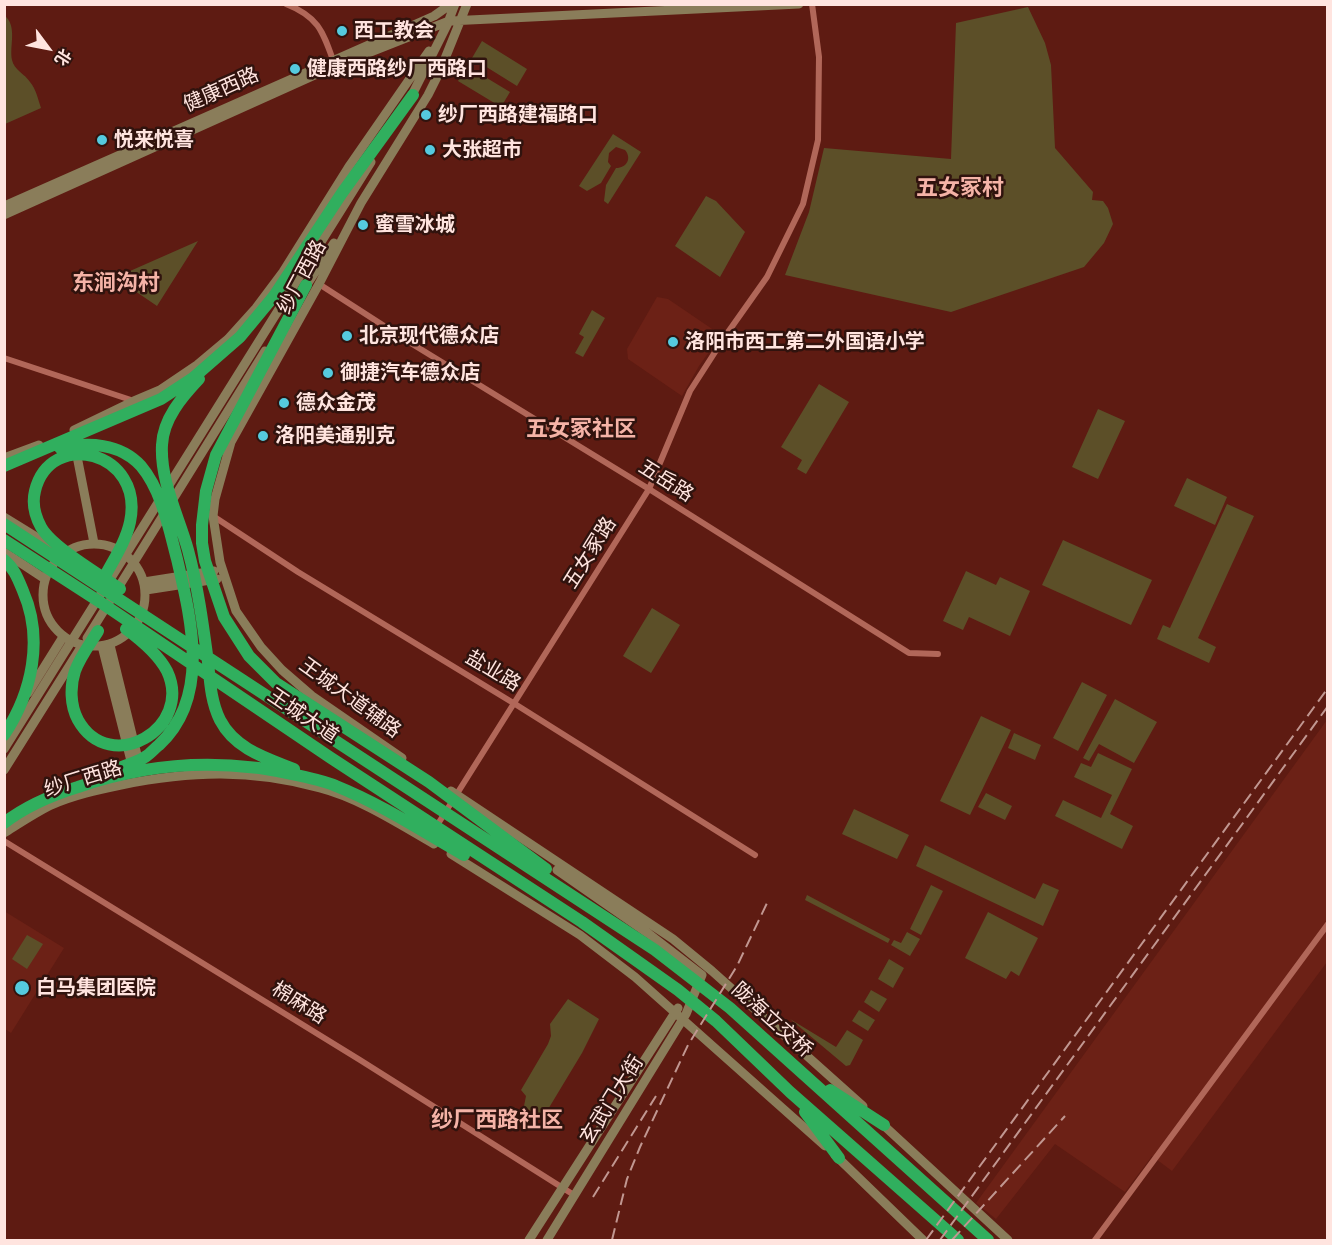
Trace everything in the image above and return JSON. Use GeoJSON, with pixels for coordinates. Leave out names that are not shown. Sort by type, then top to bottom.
{"type":"FeatureCollection","features":[{"type":"Feature","properties":{"kind":"highway"},"geometry":{"type":"LineString","coordinates":[[413,95],[342,194],[274,296],[240,337],[175,406],[165,429],[162,463],[187,545],[198,593],[212,694],[220,720],[236,741],[248,750],[334,784],[388,811],[629,954]]}},
{"type":"Feature","properties":{"kind":"highway"},"geometry":{"type":"LineString","coordinates":[[313,284],[246,395],[216,455],[206,491],[202,525],[205,561],[224,617],[242,647],[276,683],[429,782],[655,950]]}},
{"type":"Feature","properties":{"kind":"highway"},"geometry":{"type":"LineString","coordinates":[[4,467],[161,399],[193,378],[240,337]]}},
{"type":"Feature","properties":{"kind":"highway"},"geometry":{"type":"LineString","coordinates":[[4,467],[71,446],[102,446],[128,455],[140,466],[151,481],[169,530],[185,593],[193,674],[190,692],[181,715],[168,736],[146,757],[52,795],[4,823]]}},
{"type":"Feature","properties":{"kind":"highway"},"geometry":{"type":"LineString","coordinates":[[105,576],[130,522],[130,493],[126,481],[111,464],[87,454],[71,455],[60,459],[44,471],[36,485],[34,505],[41,527],[48,536],[127,594],[174,633]]}},
{"type":"Feature","properties":{"kind":"highway","name":"王城大道"},"geometry":{"type":"LineString","coordinates":[[4,524],[174,633],[510,855]]}},
{"type":"Feature","properties":{"kind":"highway"},"geometry":{"type":"LineString","coordinates":[[4,542],[80,594],[141,640],[167,672],[172,698],[163,723],[146,738],[130,744],[104,743],[88,733],[75,714],[71,696],[74,675],[98,631]]}},
{"type":"Feature","properties":{"kind":"highway","name":"王城大道"},"geometry":{"type":"LineString","coordinates":[[4,542],[103,604],[331,758],[582,922]]}},
{"type":"Feature","properties":{"kind":"highway"},"geometry":{"type":"LineString","coordinates":[[4,560],[18,578],[28,602],[35,635],[30,680],[11,725],[4,735]]}},
{"type":"Feature","properties":{"kind":"highway"},"geometry":{"type":"LineString","coordinates":[[52,795],[103,778],[157,767],[215,764],[288,773],[334,784]]}},
{"type":"Feature","properties":{"kind":"highway","name":"陇海立交桥"},"geometry":{"type":"LineString","coordinates":[[510,855],[655,950],[730,1008],[988,1240]]}},
{"type":"Feature","properties":{"kind":"highway","name":"陇海立交桥"},"geometry":{"type":"LineString","coordinates":[[582,922],[678,990],[716,1021],[790,1092],[958,1240]]}},
{"type":"Feature","properties":{"kind":"highway"},"geometry":{"type":"LineString","coordinates":[[797,1069],[884,1125]]}},
{"type":"Feature","properties":{"kind":"highway"},"geometry":{"type":"LineString","coordinates":[[790,1092],[839,1158]]}},
{"type":"Feature","properties":{"kind":"main road","name":"健康西路"},"geometry":{"type":"LineString","coordinates":[[4,215],[334,63],[434,16],[453,4]]}},
{"type":"Feature","properties":{"kind":"main road","name":"纱厂西路"},"geometry":{"type":"LineString","coordinates":[[72,430],[160,390],[197,365],[228,339],[256,308],[283,272],[350,165],[450,21],[453,4]]}},
{"type":"Feature","properties":{"kind":"main road"},"geometry":{"type":"LineString","coordinates":[[4,771],[189,473],[313,284],[428,95],[467,4]]}},
{"type":"Feature","properties":{"kind":"main road","name":"健康西路"},"geometry":{"type":"LineString","coordinates":[[4,206],[334,63],[450,21],[799,4]]}},
{"type":"Feature","properties":{"kind":"main road"},"geometry":{"type":"LineString","coordinates":[[4,749],[413,95],[450,21]]}},
{"type":"Feature","properties":{"kind":"main road","name":"纱厂西路"},"geometry":{"type":"LineString","coordinates":[[224,574],[213,516],[215,500],[231,442],[313,284]]}},
{"type":"Feature","properties":{"kind":"main road"},"geometry":{"type":"LineString","coordinates":[[4,458],[72,430],[94,543]]}},
{"type":"Feature","properties":{"kind":"main road"},"geometry":{"type":"LineString","coordinates":[[4,517],[63,553]]}},
{"type":"Feature","properties":{"kind":"main road"},"geometry":{"type":"LineString","coordinates":[[98,631],[154,529]]}},
{"type":"Feature","properties":{"kind":"main road"},"geometry":{"type":"LineString","coordinates":[[94,543],[107,545],[125,554],[139,569],[145,586],[144,607],[137,623],[125,636],[106,645],[88,647],[63,637],[52,625],[45,611],[42,595],[45,579],[52,565],[63,553],[78,546],[94,543]]}},
{"type":"Feature","properties":{"kind":"main road"},"geometry":{"type":"LineString","coordinates":[[4,552],[45,579]]}},
{"type":"Feature","properties":{"kind":"main road"},"geometry":{"type":"LineString","coordinates":[[145,586],[224,574]]}},
{"type":"Feature","properties":{"kind":"main road","name":"王城大道辅路"},"geometry":{"type":"LineString","coordinates":[[224,574],[236,611],[261,647],[282,670],[312,696],[673,939],[884,1125],[1008,1240]]}},
{"type":"Feature","properties":{"kind":"main road"},"geometry":{"type":"LineString","coordinates":[[32,705],[105,576]]}},
{"type":"Feature","properties":{"kind":"main road"},"geometry":{"type":"LineString","coordinates":[[4,730],[63,637]]}},
{"type":"Feature","properties":{"kind":"main road"},"geometry":{"type":"LineString","coordinates":[[106,645],[140,781],[173,775],[227,772],[272,777],[321,788],[344,797],[455,856],[580,935],[635,977],[839,1158],[923,1240]]}},
{"type":"Feature","properties":{"kind":"main road","name":"纱厂西路"},"geometry":{"type":"LineString","coordinates":[[4,834],[40,811],[68,798],[140,781]]}},
{"type":"Feature","properties":{"kind":"main road","name":"玄武门大街"},"geometry":{"type":"LineString","coordinates":[[456,795],[484,819],[649,934],[702,975],[686,1014],[547,1240]]}},
{"type":"Feature","properties":{"kind":"main road","name":"玄武门大街"},"geometry":{"type":"LineString","coordinates":[[427,840],[458,852],[605,947],[678,1007],[529,1240]]}},
{"type":"Feature","properties":{"kind":"street"},"geometry":{"type":"LineString","coordinates":[[286,4],[305,12],[316,22],[334,63]]}},
{"type":"Feature","properties":{"kind":"street","name":"五女冢路"},"geometry":{"type":"LineString","coordinates":[[427,840],[649,489],[690,391],[726,335],[768,277],[803,204],[818,140],[819,57],[812,4]]}},
{"type":"Feature","properties":{"kind":"street","name":"五岳路"},"geometry":{"type":"LineString","coordinates":[[313,284],[649,489],[909,653],[938,654]]}},
{"type":"Feature","properties":{"kind":"street"},"geometry":{"type":"LineString","coordinates":[[4,358],[134,401]]}},
{"type":"Feature","properties":{"kind":"street","name":"盐业路"},"geometry":{"type":"LineString","coordinates":[[213,516],[298,572],[515,704],[755,855]]}},
{"type":"Feature","properties":{"kind":"street","name":"棉麻路"},"geometry":{"type":"LineString","coordinates":[[4,841],[574,1195]]}},
{"type":"Feature","properties":{"kind":"street"},"geometry":{"type":"LineString","coordinates":[[1095,1240],[1328,924]]}},
{"type":"Feature","properties":{"kind":"shaded area"},"geometry":{"type":"Polygon","coordinates":[[[1028,7],[1045,43],[1051,65],[1055,148],[1093,192],[1092,200],[1103,201],[1113,224],[1104,243],[1084,267],[951,312],[785,275],[809,212],[824,148],[951,159],[956,23],[1028,7]]]}},
{"type":"Feature","properties":{"kind":"shaded area"},"geometry":{"type":"Polygon","coordinates":[[[4,15],[12,30],[13,63],[32,85],[41,108],[5,124],[4,15]]]}},
{"type":"Feature","properties":{"kind":"shaded area"},"geometry":{"type":"Polygon","coordinates":[[[482,41],[527,69],[517,86],[472,58],[482,41]]]}},
{"type":"Feature","properties":{"kind":"shaded area"},"geometry":{"type":"Polygon","coordinates":[[[467,66],[510,92],[501,107],[458,81],[467,66]]]}},
{"type":"Feature","properties":{"kind":"shaded area"},"geometry":{"type":"Polygon","coordinates":[[[613,134],[641,152],[608,204],[604,201],[606,185],[616,168],[626,164],[628,156],[625,150],[616,147],[609,153],[608,162],[611,166],[601,183],[587,191],[579,186],[613,134]]]}},
{"type":"Feature","properties":{"kind":"shaded area"},"geometry":{"type":"Polygon","coordinates":[[[706,196],[716,201],[745,232],[720,277],[675,246],[706,196]]]}},
{"type":"Feature","properties":{"kind":"shaded area"},"geometry":{"type":"Polygon","coordinates":[[[198,241],[157,306],[135,291],[130,271],[198,241]]]}},
{"type":"Feature","properties":{"kind":"shaded area","name":"洛阳市西工第二外国语小学"},"geometry":{"type":"Polygon","coordinates":[[[657,297],[668,299],[721,335],[699,366],[682,396],[628,359],[627,349],[657,297]]]}},
{"type":"Feature","properties":{"kind":"shaded area"},"geometry":{"type":"Polygon","coordinates":[[[592,310],[605,318],[583,357],[575,353],[584,337],[579,334],[592,310]]]}},
{"type":"Feature","properties":{"kind":"shaded area"},"geometry":{"type":"Polygon","coordinates":[[[819,384],[849,402],[806,474],[797,469],[802,460],[781,447],[819,384]]]}},
{"type":"Feature","properties":{"kind":"shaded area"},"geometry":{"type":"Polygon","coordinates":[[[1098,409],[1125,421],[1098,479],[1072,467],[1098,409]]]}},
{"type":"Feature","properties":{"kind":"shaded area"},"geometry":{"type":"Polygon","coordinates":[[[1187,478],[1227,497],[1215,525],[1174,506],[1187,478]]]}},
{"type":"Feature","properties":{"kind":"shaded area"},"geometry":{"type":"Polygon","coordinates":[[[1227,504],[1254,516],[1198,638],[1216,647],[1209,663],[1157,639],[1163,625],[1170,628],[1227,504]]]}},
{"type":"Feature","properties":{"kind":"shaded area"},"geometry":{"type":"Polygon","coordinates":[[[1063,540],[1152,580],[1131,625],[1042,585],[1063,540]]]}},
{"type":"Feature","properties":{"kind":"shaded area"},"geometry":{"type":"Polygon","coordinates":[[[966,571],[996,585],[1000,577],[1030,591],[1010,636],[969,617],[963,630],[943,621],[966,571]]]}},
{"type":"Feature","properties":{"kind":"shaded area"},"geometry":{"type":"Polygon","coordinates":[[[652,608],[680,625],[651,673],[623,656],[652,608]]]}},
{"type":"Feature","properties":{"kind":"shaded area"},"geometry":{"type":"Polygon","coordinates":[[[1082,682],[1107,695],[1078,751],[1053,738],[1082,682]]]}},
{"type":"Feature","properties":{"kind":"shaded area"},"geometry":{"type":"Polygon","coordinates":[[[1115,699],[1157,722],[1134,763],[1099,744],[1089,761],[1083,758],[1115,699]]]}},
{"type":"Feature","properties":{"kind":"shaded area"},"geometry":{"type":"Polygon","coordinates":[[[981,716],[1011,730],[970,815],[940,801],[981,716]]]}},
{"type":"Feature","properties":{"kind":"shaded area"},"geometry":{"type":"Polygon","coordinates":[[[1327,720],[1327,962],[1172,1171],[1152,1156],[1125,1192],[1055,1144],[996,1219],[976,1203],[1327,720]]]}},
{"type":"Feature","properties":{"kind":"shaded area"},"geometry":{"type":"Polygon","coordinates":[[[1014,733],[1041,745],[1035,760],[1008,748],[1014,733]]]}},
{"type":"Feature","properties":{"kind":"shaded area"},"geometry":{"type":"Polygon","coordinates":[[[1098,753],[1132,769],[1110,814],[1133,826],[1122,849],[1055,816],[1063,800],[1101,818],[1112,795],[1074,777],[1081,763],[1091,767],[1098,753]]]}},
{"type":"Feature","properties":{"kind":"shaded area"},"geometry":{"type":"Polygon","coordinates":[[[986,793],[1012,806],[1005,820],[978,807],[986,793]]]}},
{"type":"Feature","properties":{"kind":"shaded area"},"geometry":{"type":"Polygon","coordinates":[[[854,809],[909,835],[897,859],[842,834],[854,809]]]}},
{"type":"Feature","properties":{"kind":"shaded area"},"geometry":{"type":"Polygon","coordinates":[[[925,845],[1035,899],[1043,883],[1059,890],[1043,926],[916,866],[925,845]]]}},
{"type":"Feature","properties":{"kind":"shaded area"},"geometry":{"type":"Polygon","coordinates":[[[931,885],[943,891],[921,935],[910,929],[931,885]]]}},
{"type":"Feature","properties":{"kind":"shaded area"},"geometry":{"type":"Polygon","coordinates":[[[807,895],[890,939],[888,943],[805,900],[807,895]]]}},
{"type":"Feature","properties":{"kind":"shaded area","name":"白马集团医院"},"geometry":{"type":"Polygon","coordinates":[[[4,911],[64,948],[11,1033],[5,1029],[4,911]]]}},
{"type":"Feature","properties":{"kind":"shaded area"},"geometry":{"type":"Polygon","coordinates":[[[988,912],[1038,938],[1019,976],[1011,971],[1006,979],[965,958],[988,912]]]}},
{"type":"Feature","properties":{"kind":"shaded area"},"geometry":{"type":"Polygon","coordinates":[[[907,932],[920,939],[910,956],[891,945],[894,940],[901,943],[907,932]]]}},
{"type":"Feature","properties":{"kind":"shaded area"},"geometry":{"type":"Polygon","coordinates":[[[27,935],[43,944],[27,969],[12,959],[27,935]]]}},
{"type":"Feature","properties":{"kind":"shaded area"},"geometry":{"type":"Polygon","coordinates":[[[889,959],[904,968],[893,988],[878,979],[889,959]]]}},
{"type":"Feature","properties":{"kind":"shaded area"},"geometry":{"type":"Polygon","coordinates":[[[871,990],[887,999],[879,1012],[864,1002],[871,990]]]}},
{"type":"Feature","properties":{"kind":"shaded area"},"geometry":{"type":"Polygon","coordinates":[[[568,999],[599,1019],[582,1053],[544,1116],[538,1117],[524,1106],[526,1096],[521,1090],[548,1044],[551,1036],[550,1024],[568,999]]]}},
{"type":"Feature","properties":{"kind":"shaded area"},"geometry":{"type":"Polygon","coordinates":[[[859,1010],[875,1020],[868,1031],[852,1021],[859,1010]]]}},
{"type":"Feature","properties":{"kind":"shaded area"},"geometry":{"type":"Polygon","coordinates":[[[790,1019],[836,1047],[847,1030],[863,1040],[850,1065],[846,1066],[790,1019]]]}},
{"type":"Feature","properties":{"kind":"railway"},"geometry":{"type":"LineString","coordinates":[[926,1240],[1328,688]]}},
{"type":"Feature","properties":{"kind":"railway"},"geometry":{"type":"LineString","coordinates":[[940,1240],[1328,706]]}},
{"type":"Feature","properties":{"kind":"railway"},"geometry":{"type":"LineString","coordinates":[[612,1240],[627,1179],[640,1147],[688,1045],[737,966],[768,901]]}},
{"type":"Feature","properties":{"kind":"railway"},"geometry":{"type":"LineString","coordinates":[[593,1197],[656,1096]]}},
{"type":"Feature","properties":{"kind":"railway"},"geometry":{"type":"LineString","coordinates":[[952,1240],[1065,1116]]}},
{"type":"Feature","properties":{"kind":"place","name":"西工教会"},"geometry":{"type":"Point","coordinates":[342,31]}},
{"type":"Feature","properties":{"kind":"place","name":"健康西路纱厂西路口"},"geometry":{"type":"Point","coordinates":[295,69]}},
{"type":"Feature","properties":{"kind":"place","name":"纱厂西路建福路口"},"geometry":{"type":"Point","coordinates":[426,115]}},
{"type":"Feature","properties":{"kind":"place","name":"悦来悦喜"},"geometry":{"type":"Point","coordinates":[102,140]}},
{"type":"Feature","properties":{"kind":"place","name":"大张超市"},"geometry":{"type":"Point","coordinates":[430,150]}},
{"type":"Feature","properties":{"kind":"place","name":"蜜雪冰城"},"geometry":{"type":"Point","coordinates":[363,225]}},
{"type":"Feature","properties":{"kind":"place","name":"北京现代德众店"},"geometry":{"type":"Point","coordinates":[347,336]}},
{"type":"Feature","properties":{"kind":"place","name":"洛阳市西工第二外国语小学"},"geometry":{"type":"Point","coordinates":[673,342]}},
{"type":"Feature","properties":{"kind":"place","name":"御捷汽车德众店"},"geometry":{"type":"Point","coordinates":[328,373]}},
{"type":"Feature","properties":{"kind":"place","name":"德众金茂"},"geometry":{"type":"Point","coordinates":[284,403]}},
{"type":"Feature","properties":{"kind":"place","name":"洛阳美通别克"},"geometry":{"type":"Point","coordinates":[263,436]}},
{"type":"Feature","properties":{"kind":"place","name":"白马集团医院"},"geometry":{"type":"Point","coordinates":[22,988]}},
{"type":"Feature","properties":{"kind":"district","name":"五女冢村"},"geometry":{"type":"Point","coordinates":[960,188]}},
{"type":"Feature","properties":{"kind":"district","name":"东涧沟村"},"geometry":{"type":"Point","coordinates":[116,283]}},
{"type":"Feature","properties":{"kind":"district","name":"五女冢社区"},"geometry":{"type":"Point","coordinates":[581,429]}},
{"type":"Feature","properties":{"kind":"district","name":"纱厂西路社区"},"geometry":{"type":"Point","coordinates":[497,1120]}}]}
